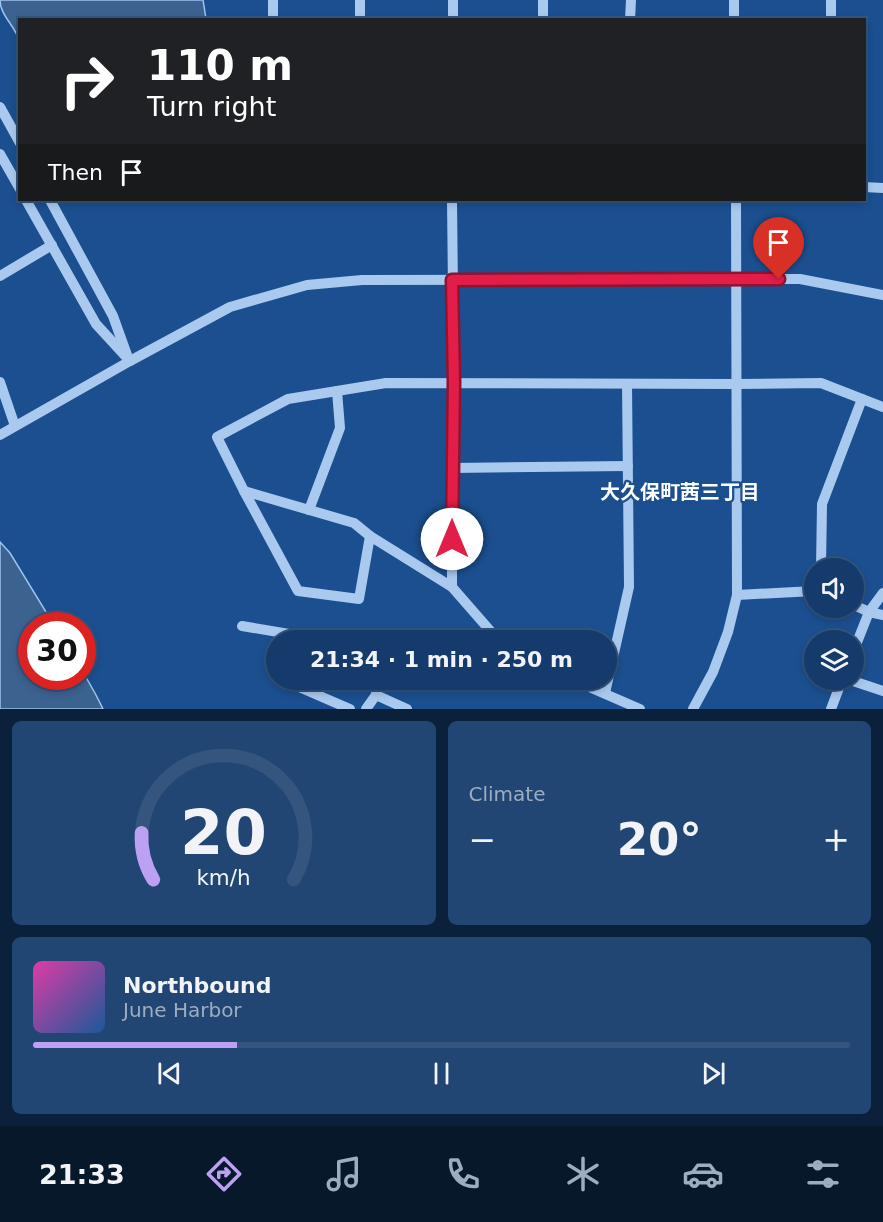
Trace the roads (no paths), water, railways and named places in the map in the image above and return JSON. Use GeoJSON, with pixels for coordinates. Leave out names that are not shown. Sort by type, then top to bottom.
{"type":"FeatureCollection","features":[{"type":"Feature","properties":{"kind":"street"},"geometry":{"type":"LineString","coordinates":[[273,0],[273,18]]}},
{"type":"Feature","properties":{"kind":"street"},"geometry":{"type":"LineString","coordinates":[[360,0],[360,18]]}},
{"type":"Feature","properties":{"kind":"street"},"geometry":{"type":"LineString","coordinates":[[453,0],[453,18]]}},
{"type":"Feature","properties":{"kind":"street"},"geometry":{"type":"LineString","coordinates":[[543,0],[543,18]]}},
{"type":"Feature","properties":{"kind":"street"},"geometry":{"type":"LineString","coordinates":[[630,18],[631,0]]}},
{"type":"Feature","properties":{"kind":"street"},"geometry":{"type":"LineString","coordinates":[[734,0],[734,18]]}},
{"type":"Feature","properties":{"kind":"street"},"geometry":{"type":"LineString","coordinates":[[831,0],[831,18]]}},
{"type":"Feature","properties":{"kind":"street"},"geometry":{"type":"LineString","coordinates":[[0,107],[18,139]]}},
{"type":"Feature","properties":{"kind":"street"},"geometry":{"type":"LineString","coordinates":[[0,154],[18,186]]}},
{"type":"Feature","properties":{"kind":"street"},"geometry":{"type":"LineString","coordinates":[[866,187],[883,188]]}},
{"type":"Feature","properties":{"kind":"street"},"geometry":{"type":"LineString","coordinates":[[27,201],[96,324],[130,361]]}},
{"type":"Feature","properties":{"kind":"street"},"geometry":{"type":"LineString","coordinates":[[51,201],[113,316],[130,361]]}},
{"type":"Feature","properties":{"kind":"street"},"geometry":{"type":"LineString","coordinates":[[452,201],[454,382],[452,587]]}},
{"type":"Feature","properties":{"kind":"street"},"geometry":{"type":"LineString","coordinates":[[693,709],[713,672],[728,632],[737,595],[736,201]]}},
{"type":"Feature","properties":{"kind":"street"},"geometry":{"type":"LineString","coordinates":[[0,276],[52,245]]}},
{"type":"Feature","properties":{"kind":"street"},"geometry":{"type":"LineString","coordinates":[[0,435],[230,307],[307,285],[362,280],[800,279],[883,295]]}},
{"type":"Feature","properties":{"kind":"street"},"geometry":{"type":"LineString","coordinates":[[0,382],[15,426]]}},
{"type":"Feature","properties":{"kind":"street"},"geometry":{"type":"LineString","coordinates":[[370,536],[359,599],[298,591],[217,438],[288,399],[386,383],[737,384],[821,382],[883,406]]}},
{"type":"Feature","properties":{"kind":"street"},"geometry":{"type":"LineString","coordinates":[[604,693],[629,587],[627,384]]}},
{"type":"Feature","properties":{"kind":"street"},"geometry":{"type":"LineString","coordinates":[[309,510],[340,428],[337,391]]}},
{"type":"Feature","properties":{"kind":"street"},"geometry":{"type":"LineString","coordinates":[[821,558],[822,504],[862,399]]}},
{"type":"Feature","properties":{"kind":"street"},"geometry":{"type":"LineString","coordinates":[[452,468],[628,466]]}},
{"type":"Feature","properties":{"kind":"street"},"geometry":{"type":"LineString","coordinates":[[244,491],[354,523],[370,536],[452,587],[490,630]]}},
{"type":"Feature","properties":{"kind":"street"},"geometry":{"type":"LineString","coordinates":[[737,595],[804,592]]}},
{"type":"Feature","properties":{"kind":"street"},"geometry":{"type":"LineString","coordinates":[[862,630],[869,612],[883,593]]}},
{"type":"Feature","properties":{"kind":"street"},"geometry":{"type":"LineString","coordinates":[[864,610],[883,615]]}},
{"type":"Feature","properties":{"kind":"street"},"geometry":{"type":"LineString","coordinates":[[242,626],[266,630]]}},
{"type":"Feature","properties":{"kind":"street"},"geometry":{"type":"LineString","coordinates":[[864,685],[883,692]]}},
{"type":"Feature","properties":{"kind":"street"},"geometry":{"type":"LineString","coordinates":[[306,690],[350,709]]}},
{"type":"Feature","properties":{"kind":"street"},"geometry":{"type":"LineString","coordinates":[[366,709],[376,695],[376,690]]}},
{"type":"Feature","properties":{"kind":"street"},"geometry":{"type":"LineString","coordinates":[[597,690],[640,709]]}},
{"type":"Feature","properties":{"kind":"street"},"geometry":{"type":"LineString","coordinates":[[831,709],[838,690]]}},
{"type":"Feature","properties":{"kind":"street"},"geometry":{"type":"LineString","coordinates":[[376,695],[407,709]]}},
{"type":"Feature","properties":{"kind":"water"},"geometry":{"type":"Polygon","coordinates":[[[0,0],[203,0],[206,18],[18,18],[18,38],[2,11],[0,0]]]}},
{"type":"Feature","properties":{"kind":"water"},"geometry":{"type":"Polygon","coordinates":[[[0,542],[10,553],[46,612],[18,612],[18,690],[93,690],[103,709],[0,709],[0,542]]]}},
{"type":"Feature","properties":{"kind":"district","name":"大久保町茜三丁目"},"geometry":{"type":"Point","coordinates":[680,492]}}]}
